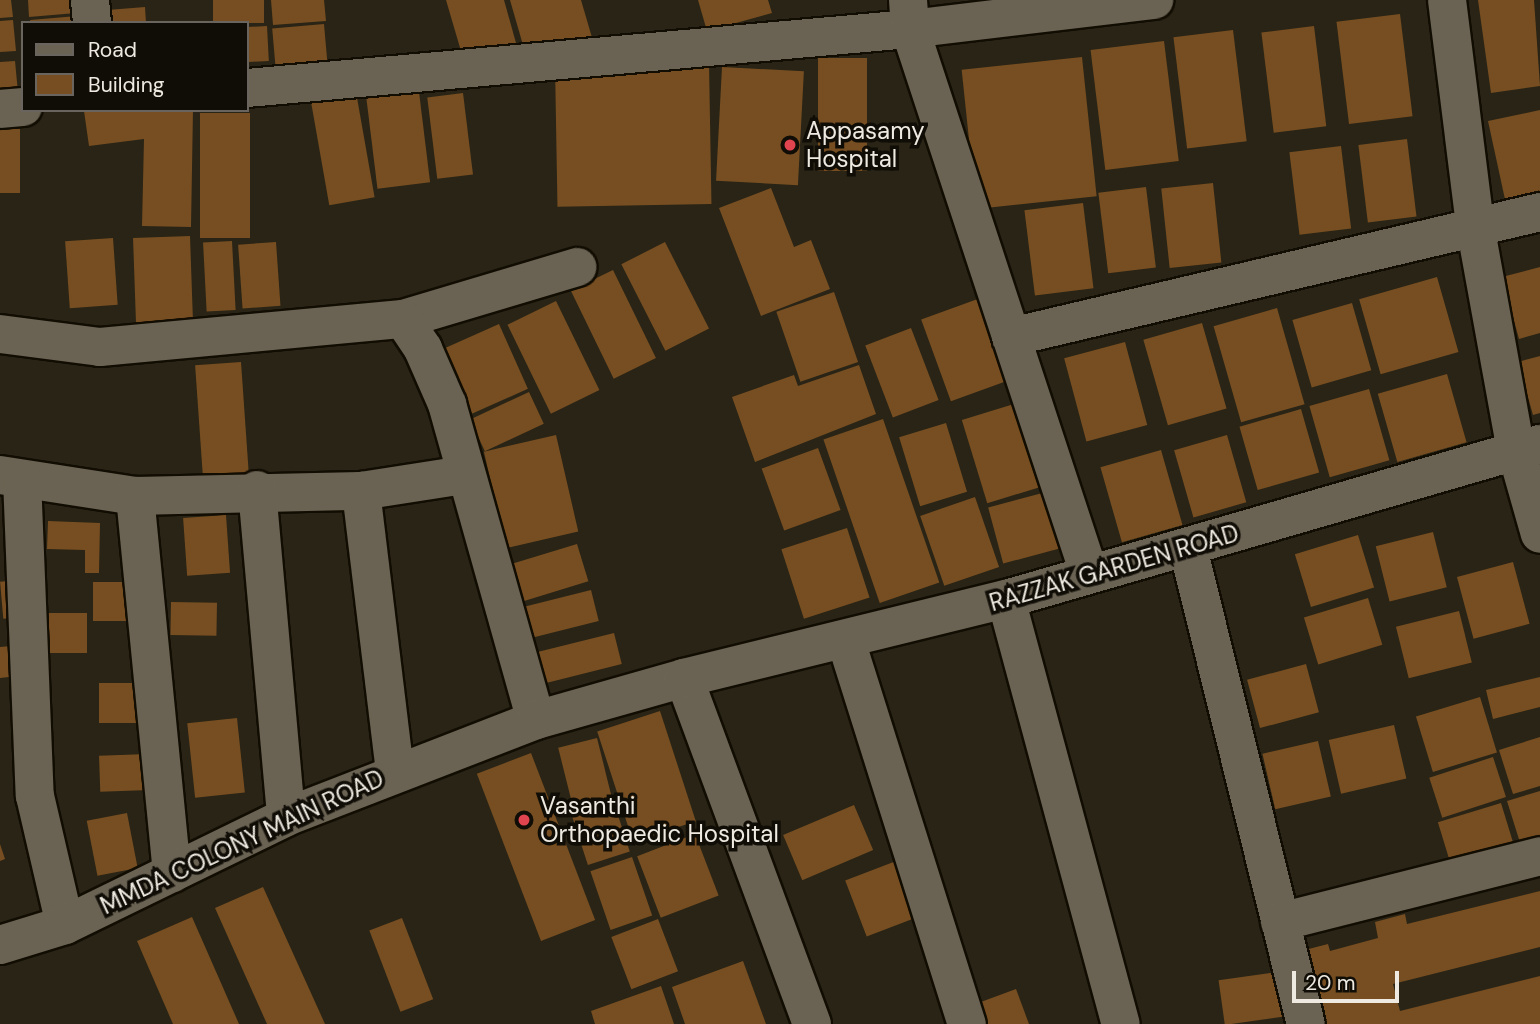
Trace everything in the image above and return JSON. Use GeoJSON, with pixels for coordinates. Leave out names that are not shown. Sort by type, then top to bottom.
{"type":"FeatureCollection","features":[{"type":"Feature","properties":{"kind":"street"},"geometry":{"type":"LineString","coordinates":[[90,0],[92,21]]}},
{"type":"Feature","properties":{"kind":"street"},"geometry":{"type":"LineString","coordinates":[[248,88],[909,14],[1154,0]]}},
{"type":"Feature","properties":{"kind":"street"},"geometry":{"type":"LineString","coordinates":[[1447,0],[1475,225],[1528,447],[1540,534]]}},
{"type":"Feature","properties":{"kind":"street"},"geometry":{"type":"LineString","coordinates":[[909,14],[1089,573]]}},
{"type":"Feature","properties":{"kind":"street"},"geometry":{"type":"LineString","coordinates":[[0,109],[21,107]]}},
{"type":"Feature","properties":{"kind":"street"},"geometry":{"type":"LineString","coordinates":[[1011,337],[1475,225],[1540,212]]}},
{"type":"Feature","properties":{"kind":"street"},"geometry":{"type":"LineString","coordinates":[[0,334],[100,347],[403,319],[577,267]]}},
{"type":"Feature","properties":{"kind":"street"},"geometry":{"type":"LineString","coordinates":[[403,319],[423,349],[447,404],[464,475],[536,720]]}},
{"type":"Feature","properties":{"kind":"street","name":"RAZZAK GARDEN ROAD"},"geometry":{"type":"LineString","coordinates":[[684,678],[846,641],[1006,599],[1528,447]]}},
{"type":"Feature","properties":{"kind":"street"},"geometry":{"type":"LineString","coordinates":[[65,925],[35,796],[11,477],[135,496],[257,490],[361,491],[464,475]]}},
{"type":"Feature","properties":{"kind":"street"},"geometry":{"type":"LineString","coordinates":[[257,490],[286,817]]}},
{"type":"Feature","properties":{"kind":"street"},"geometry":{"type":"LineString","coordinates":[[361,491],[395,771]]}},
{"type":"Feature","properties":{"kind":"street"},"geometry":{"type":"LineString","coordinates":[[135,496],[172,873]]}},
{"type":"Feature","properties":{"kind":"street"},"geometry":{"type":"LineString","coordinates":[[1188,548],[1306,1024]]}},
{"type":"Feature","properties":{"kind":"street"},"geometry":{"type":"LineString","coordinates":[[1006,599],[1121,1024]]}},
{"type":"Feature","properties":{"kind":"street"},"geometry":{"type":"LineString","coordinates":[[846,641],[967,1024]]}},
{"type":"Feature","properties":{"kind":"street"},"geometry":{"type":"LineString","coordinates":[[684,678],[812,1024]]}},
{"type":"Feature","properties":{"kind":"street","name":"MMDA COLONY MAIN ROAD"},"geometry":{"type":"LineString","coordinates":[[0,945],[65,925],[286,817],[395,771],[536,720],[684,678]]}},
{"type":"Feature","properties":{"kind":"street"},"geometry":{"type":"LineString","coordinates":[[1280,922],[1540,856]]}},
{"type":"Feature","properties":{"kind":"building"},"geometry":{"type":"Polygon","coordinates":[[[0,0],[11,0],[13,17],[0,18],[0,0]]]}},
{"type":"Feature","properties":{"kind":"building"},"geometry":{"type":"Polygon","coordinates":[[[28,0],[86,0],[88,12],[29,17],[28,0]]]}},
{"type":"Feature","properties":{"kind":"building"},"geometry":{"type":"Polygon","coordinates":[[[213,0],[264,0],[264,23],[213,21],[213,0]]]}},
{"type":"Feature","properties":{"kind":"building"},"geometry":{"type":"Polygon","coordinates":[[[271,0],[324,0],[326,21],[273,25],[271,0]]]}},
{"type":"Feature","properties":{"kind":"building"},"geometry":{"type":"Polygon","coordinates":[[[446,0],[504,0],[516,43],[463,58],[446,0]]]}},
{"type":"Feature","properties":{"kind":"building"},"geometry":{"type":"Polygon","coordinates":[[[510,0],[581,0],[593,41],[527,59],[510,0]]]}},
{"type":"Feature","properties":{"kind":"building"},"geometry":{"type":"Polygon","coordinates":[[[698,0],[768,0],[772,13],[707,31],[698,0]]]}},
{"type":"Feature","properties":{"kind":"building"},"geometry":{"type":"Polygon","coordinates":[[[1478,0],[1534,0],[1540,86],[1491,93],[1478,0]]]}},
{"type":"Feature","properties":{"kind":"building"},"geometry":{"type":"Polygon","coordinates":[[[145,7],[146,21],[96,21],[95,11],[145,7]]]}},
{"type":"Feature","properties":{"kind":"building"},"geometry":{"type":"Polygon","coordinates":[[[1400,14],[1413,116],[1349,124],[1336,22],[1400,14]]]}},
{"type":"Feature","properties":{"kind":"building"},"geometry":{"type":"Polygon","coordinates":[[[89,15],[90,21],[30,21],[89,15]]]}},
{"type":"Feature","properties":{"kind":"building"},"geometry":{"type":"Polygon","coordinates":[[[13,20],[16,51],[0,52],[0,21],[13,20]]]}},
{"type":"Feature","properties":{"kind":"building"},"geometry":{"type":"Polygon","coordinates":[[[324,24],[327,62],[276,66],[272,29],[324,24]]]}},
{"type":"Feature","properties":{"kind":"building"},"geometry":{"type":"Polygon","coordinates":[[[267,26],[269,61],[249,62],[248,27],[267,26]]]}},
{"type":"Feature","properties":{"kind":"building"},"geometry":{"type":"Polygon","coordinates":[[[1314,26],[1326,126],[1274,133],[1261,32],[1314,26]]]}},
{"type":"Feature","properties":{"kind":"building"},"geometry":{"type":"Polygon","coordinates":[[[1233,30],[1247,141],[1187,148],[1173,37],[1233,30]]]}},
{"type":"Feature","properties":{"kind":"building"},"geometry":{"type":"Polygon","coordinates":[[[1164,41],[1179,161],[1105,170],[1091,50],[1164,41]]]}},
{"type":"Feature","properties":{"kind":"building"},"geometry":{"type":"Polygon","coordinates":[[[1082,57],[1097,196],[976,209],[962,70],[1082,57]]]}},
{"type":"Feature","properties":{"kind":"building"},"geometry":{"type":"Polygon","coordinates":[[[818,58],[867,58],[867,171],[818,171],[818,58]]]}},
{"type":"Feature","properties":{"kind":"building"},"geometry":{"type":"Polygon","coordinates":[[[15,61],[19,103],[0,105],[0,62],[15,61]]]}},
{"type":"Feature","properties":{"kind":"building"},"geometry":{"type":"Polygon","coordinates":[[[709,63],[711,204],[557,207],[555,66],[709,63]]]}},
{"type":"Feature","properties":{"kind":"building"},"geometry":{"type":"Polygon","coordinates":[[[722,67],[804,71],[798,185],[716,181],[722,67]]]}},
{"type":"Feature","properties":{"kind":"building"},"geometry":{"type":"Polygon","coordinates":[[[356,92],[375,197],[329,205],[311,100],[356,92]]]}},
{"type":"Feature","properties":{"kind":"building"},"geometry":{"type":"Polygon","coordinates":[[[419,92],[430,182],[377,189],[366,98],[419,92]]]}},
{"type":"Feature","properties":{"kind":"building"},"geometry":{"type":"Polygon","coordinates":[[[463,93],[473,174],[437,179],[427,97],[463,93]]]}},
{"type":"Feature","properties":{"kind":"building"},"geometry":{"type":"Polygon","coordinates":[[[1540,110],[1540,197],[1506,204],[1488,121],[1540,110]]]}},
{"type":"Feature","properties":{"kind":"building"},"geometry":{"type":"Polygon","coordinates":[[[84,112],[193,112],[191,227],[142,226],[144,139],[89,146],[84,112]]]}},
{"type":"Feature","properties":{"kind":"building"},"geometry":{"type":"Polygon","coordinates":[[[200,113],[250,113],[250,238],[200,238],[200,113]]]}},
{"type":"Feature","properties":{"kind":"building"},"geometry":{"type":"Polygon","coordinates":[[[0,123],[20,123],[20,193],[0,193],[0,123]]]}},
{"type":"Feature","properties":{"kind":"building"},"geometry":{"type":"Polygon","coordinates":[[[1407,139],[1417,216],[1368,222],[1358,145],[1407,139]]]}},
{"type":"Feature","properties":{"kind":"building"},"geometry":{"type":"Polygon","coordinates":[[[1341,146],[1351,228],[1300,235],[1289,152],[1341,146]]]}},
{"type":"Feature","properties":{"kind":"building"},"geometry":{"type":"Polygon","coordinates":[[[1213,183],[1221,263],[1170,268],[1161,188],[1213,183]]]}},
{"type":"Feature","properties":{"kind":"building"},"geometry":{"type":"Polygon","coordinates":[[[1146,187],[1156,267],[1108,273],[1098,193],[1146,187]]]}},
{"type":"Feature","properties":{"kind":"building"},"geometry":{"type":"Polygon","coordinates":[[[771,188],[794,247],[811,240],[830,289],[761,316],[719,208],[771,188]]]}},
{"type":"Feature","properties":{"kind":"building"},"geometry":{"type":"Polygon","coordinates":[[[1083,203],[1093,288],[1035,296],[1024,210],[1083,203]]]}},
{"type":"Feature","properties":{"kind":"building"},"geometry":{"type":"Polygon","coordinates":[[[190,236],[193,322],[136,324],[133,238],[190,236]]]}},
{"type":"Feature","properties":{"kind":"building"},"geometry":{"type":"Polygon","coordinates":[[[113,238],[118,305],[70,308],[65,241],[113,238]]]}},
{"type":"Feature","properties":{"kind":"building"},"geometry":{"type":"Polygon","coordinates":[[[232,241],[236,310],[207,311],[203,243],[232,241]]]}},
{"type":"Feature","properties":{"kind":"building"},"geometry":{"type":"Polygon","coordinates":[[[276,242],[280,306],[243,308],[238,245],[276,242]]]}},
{"type":"Feature","properties":{"kind":"building"},"geometry":{"type":"Polygon","coordinates":[[[665,242],[709,328],[665,351],[621,264],[665,242]]]}},
{"type":"Feature","properties":{"kind":"building"},"geometry":{"type":"Polygon","coordinates":[[[1540,267],[1540,333],[1519,339],[1502,277],[1540,267]]]}},
{"type":"Feature","properties":{"kind":"building"},"geometry":{"type":"Polygon","coordinates":[[[613,270],[656,358],[614,379],[571,291],[613,270]]]}},
{"type":"Feature","properties":{"kind":"building"},"geometry":{"type":"Polygon","coordinates":[[[1437,277],[1458,352],[1381,374],[1359,299],[1437,277]]]}},
{"type":"Feature","properties":{"kind":"building"},"geometry":{"type":"Polygon","coordinates":[[[834,292],[858,362],[800,382],[776,312],[834,292]]]}},
{"type":"Feature","properties":{"kind":"building"},"geometry":{"type":"Polygon","coordinates":[[[986,296],[1016,378],[951,401],[921,320],[986,296]]]}},
{"type":"Feature","properties":{"kind":"building"},"geometry":{"type":"Polygon","coordinates":[[[556,301],[599,390],[551,414],[507,325],[556,301]]]}},
{"type":"Feature","properties":{"kind":"building"},"geometry":{"type":"Polygon","coordinates":[[[1352,303],[1371,370],[1312,387],[1292,320],[1352,303]]]}},
{"type":"Feature","properties":{"kind":"building"},"geometry":{"type":"Polygon","coordinates":[[[1277,308],[1305,404],[1241,422],[1214,326],[1277,308]]]}},
{"type":"Feature","properties":{"kind":"building"},"geometry":{"type":"Polygon","coordinates":[[[1202,323],[1227,409],[1168,425],[1143,340],[1202,323]]]}},
{"type":"Feature","properties":{"kind":"building"},"geometry":{"type":"Polygon","coordinates":[[[499,324],[528,389],[471,414],[442,349],[499,324]]]}},
{"type":"Feature","properties":{"kind":"building"},"geometry":{"type":"Polygon","coordinates":[[[911,328],[939,400],[893,417],[865,346],[911,328]]]}},
{"type":"Feature","properties":{"kind":"building"},"geometry":{"type":"Polygon","coordinates":[[[1125,342],[1147,425],[1086,441],[1064,358],[1125,342]]]}},
{"type":"Feature","properties":{"kind":"building"},"geometry":{"type":"Polygon","coordinates":[[[1540,356],[1540,413],[1533,415],[1518,362],[1540,356]]]}},
{"type":"Feature","properties":{"kind":"building"},"geometry":{"type":"Polygon","coordinates":[[[241,362],[249,478],[203,481],[195,365],[241,362]]]}},
{"type":"Feature","properties":{"kind":"building"},"geometry":{"type":"Polygon","coordinates":[[[859,365],[876,414],[755,462],[732,397],[794,375],[798,386],[859,365]]]}},
{"type":"Feature","properties":{"kind":"building"},"geometry":{"type":"Polygon","coordinates":[[[1447,374],[1467,442],[1397,462],[1378,394],[1447,374]]]}},
{"type":"Feature","properties":{"kind":"building"},"geometry":{"type":"Polygon","coordinates":[[[1369,389],[1389,460],[1330,477],[1309,406],[1369,389]]]}},
{"type":"Feature","properties":{"kind":"building"},"geometry":{"type":"Polygon","coordinates":[[[529,392],[544,424],[485,451],[470,419],[529,392]]]}},
{"type":"Feature","properties":{"kind":"building"},"geometry":{"type":"Polygon","coordinates":[[[1024,401],[1049,484],[987,503],[962,420],[1024,401]]]}},
{"type":"Feature","properties":{"kind":"building"},"geometry":{"type":"Polygon","coordinates":[[[1301,409],[1319,472],[1258,490],[1239,427],[1301,409]]]}},
{"type":"Feature","properties":{"kind":"building"},"geometry":{"type":"Polygon","coordinates":[[[883,419],[939,583],[880,603],[823,440],[883,419]]]}},
{"type":"Feature","properties":{"kind":"building"},"geometry":{"type":"Polygon","coordinates":[[[946,423],[967,492],[920,506],[899,437],[946,423]]]}},
{"type":"Feature","properties":{"kind":"building"},"geometry":{"type":"Polygon","coordinates":[[[556,435],[578,531],[506,548],[484,452],[556,435]]]}},
{"type":"Feature","properties":{"kind":"building"},"geometry":{"type":"Polygon","coordinates":[[[1227,435],[1246,502],[1193,517],[1174,450],[1227,435]]]}},
{"type":"Feature","properties":{"kind":"building"},"geometry":{"type":"Polygon","coordinates":[[[818,448],[841,510],[784,531],[762,469],[818,448]]]}},
{"type":"Feature","properties":{"kind":"building"},"geometry":{"type":"Polygon","coordinates":[[[1161,450],[1182,525],[1122,542],[1100,467],[1161,450]]]}},
{"type":"Feature","properties":{"kind":"building"},"geometry":{"type":"Polygon","coordinates":[[[1050,491],[1065,547],[1003,564],[988,508],[1050,491]]]}},
{"type":"Feature","properties":{"kind":"building"},"geometry":{"type":"Polygon","coordinates":[[[975,497],[999,567],[944,586],[920,516],[975,497]]]}},
{"type":"Feature","properties":{"kind":"building"},"geometry":{"type":"Polygon","coordinates":[[[226,515],[230,573],[187,576],[183,518],[226,515]]]}},
{"type":"Feature","properties":{"kind":"building"},"geometry":{"type":"Polygon","coordinates":[[[48,521],[100,523],[99,573],[85,573],[85,550],[47,549],[48,521]]]}},
{"type":"Feature","properties":{"kind":"building"},"geometry":{"type":"Polygon","coordinates":[[[847,528],[870,597],[804,619],[781,549],[847,528]]]}},
{"type":"Feature","properties":{"kind":"building"},"geometry":{"type":"Polygon","coordinates":[[[1433,532],[1447,587],[1390,602],[1376,546],[1433,532]]]}},
{"type":"Feature","properties":{"kind":"building"},"geometry":{"type":"Polygon","coordinates":[[[1358,535],[1374,588],[1311,607],[1295,554],[1358,535]]]}},
{"type":"Feature","properties":{"kind":"building"},"geometry":{"type":"Polygon","coordinates":[[[577,544],[588,581],[513,604],[501,567],[577,544]]]}},
{"type":"Feature","properties":{"kind":"building"},"geometry":{"type":"Polygon","coordinates":[[[1513,562],[1530,624],[1474,639],[1457,577],[1513,562]]]}},
{"type":"Feature","properties":{"kind":"building"},"geometry":{"type":"Polygon","coordinates":[[[21,580],[24,617],[3,619],[0,582],[21,580]]]}},
{"type":"Feature","properties":{"kind":"building"},"geometry":{"type":"Polygon","coordinates":[[[93,582],[141,582],[141,621],[93,621],[93,582]]]}},
{"type":"Feature","properties":{"kind":"building"},"geometry":{"type":"Polygon","coordinates":[[[591,590],[599,621],[525,639],[517,608],[591,590]]]}},
{"type":"Feature","properties":{"kind":"building"},"geometry":{"type":"Polygon","coordinates":[[[1368,598],[1382,645],[1318,664],[1304,618],[1368,598]]]}},
{"type":"Feature","properties":{"kind":"building"},"geometry":{"type":"Polygon","coordinates":[[[171,602],[217,603],[216,636],[170,635],[171,602]]]}},
{"type":"Feature","properties":{"kind":"building"},"geometry":{"type":"Polygon","coordinates":[[[1459,611],[1472,662],[1409,678],[1396,627],[1459,611]]]}},
{"type":"Feature","properties":{"kind":"building"},"geometry":{"type":"Polygon","coordinates":[[[40,613],[87,613],[87,653],[40,653],[40,613]]]}},
{"type":"Feature","properties":{"kind":"building"},"geometry":{"type":"Polygon","coordinates":[[[614,633],[622,664],[541,684],[533,653],[614,633]]]}},
{"type":"Feature","properties":{"kind":"building"},"geometry":{"type":"Polygon","coordinates":[[[23,645],[27,675],[0,678],[0,647],[23,645]]]}},
{"type":"Feature","properties":{"kind":"building"},"geometry":{"type":"Polygon","coordinates":[[[1306,664],[1319,712],[1260,728],[1247,680],[1306,664]]]}},
{"type":"Feature","properties":{"kind":"building"},"geometry":{"type":"Polygon","coordinates":[[[1540,677],[1540,707],[1493,719],[1486,690],[1540,677]]]}},
{"type":"Feature","properties":{"kind":"building"},"geometry":{"type":"Polygon","coordinates":[[[99,683],[144,683],[144,723],[99,723],[99,683]]]}},
{"type":"Feature","properties":{"kind":"building"},"geometry":{"type":"Polygon","coordinates":[[[1480,697],[1497,752],[1433,772],[1416,717],[1480,697]]]}},
{"type":"Feature","properties":{"kind":"building"},"geometry":{"type":"Polygon","coordinates":[[[660,711],[696,821],[633,842],[597,731],[660,711]]]}},
{"type":"Feature","properties":{"kind":"building"},"geometry":{"type":"Polygon","coordinates":[[[237,718],[245,793],[195,798],[187,723],[237,718]]]}},
{"type":"Feature","properties":{"kind":"building"},"geometry":{"type":"Polygon","coordinates":[[[1394,725],[1406,779],[1341,794],[1329,740],[1394,725]]]}},
{"type":"Feature","properties":{"kind":"building"},"geometry":{"type":"Polygon","coordinates":[[[1540,737],[1540,786],[1513,794],[1499,750],[1540,737]]]}},
{"type":"Feature","properties":{"kind":"building"},"geometry":{"type":"Polygon","coordinates":[[[597,738],[612,797],[573,807],[558,748],[597,738]]]}},
{"type":"Feature","properties":{"kind":"building"},"geometry":{"type":"Polygon","coordinates":[[[1318,741],[1331,797],[1275,809],[1262,754],[1318,741]]]}},
{"type":"Feature","properties":{"kind":"building"},"geometry":{"type":"Polygon","coordinates":[[[531,753],[595,920],[541,941],[477,774],[531,753]]]}},
{"type":"Feature","properties":{"kind":"building"},"geometry":{"type":"Polygon","coordinates":[[[148,754],[149,790],[100,792],[99,756],[148,754]]]}},
{"type":"Feature","properties":{"kind":"building"},"geometry":{"type":"Polygon","coordinates":[[[1493,757],[1506,797],[1442,818],[1429,778],[1493,757]]]}},
{"type":"Feature","properties":{"kind":"building"},"geometry":{"type":"Polygon","coordinates":[[[1540,791],[1540,843],[1522,849],[1507,801],[1540,791]]]}},
{"type":"Feature","properties":{"kind":"building"},"geometry":{"type":"Polygon","coordinates":[[[614,803],[630,852],[588,865],[572,817],[614,803]]]}},
{"type":"Feature","properties":{"kind":"building"},"geometry":{"type":"Polygon","coordinates":[[[1501,803],[1516,851],[1453,870],[1438,822],[1501,803]]]}},
{"type":"Feature","properties":{"kind":"building"},"geometry":{"type":"Polygon","coordinates":[[[854,805],[873,850],[802,880],[783,835],[854,805]]]}},
{"type":"Feature","properties":{"kind":"building"},"geometry":{"type":"Polygon","coordinates":[[[127,813],[138,868],[97,876],[87,821],[127,813]]]}},
{"type":"Feature","properties":{"kind":"building"},"geometry":{"type":"Polygon","coordinates":[[[695,834],[719,896],[661,918],[637,856],[695,834]]]}},
{"type":"Feature","properties":{"kind":"building"},"geometry":{"type":"Polygon","coordinates":[[[0,844],[5,859],[0,861],[0,844]]]}},
{"type":"Feature","properties":{"kind":"building"},"geometry":{"type":"Polygon","coordinates":[[[632,857],[652,916],[611,930],[590,871],[632,857]]]}},
{"type":"Feature","properties":{"kind":"building"},"geometry":{"type":"Polygon","coordinates":[[[904,858],[926,914],[867,937],[845,881],[904,858]]]}},
{"type":"Feature","properties":{"kind":"building"},"geometry":{"type":"Polygon","coordinates":[[[263,887],[325,1024],[267,1024],[215,908],[263,887]]]}},
{"type":"Feature","properties":{"kind":"building"},"geometry":{"type":"Polygon","coordinates":[[[1540,891],[1540,947],[1393,984],[1400,1011],[1540,976],[1540,1024],[1315,1024],[1297,952],[1328,944],[1330,951],[1378,938],[1375,922],[1405,914],[1407,924],[1540,891]]]}},
{"type":"Feature","properties":{"kind":"building"},"geometry":{"type":"Polygon","coordinates":[[[192,917],[239,1024],[173,1024],[137,941],[192,917]]]}},
{"type":"Feature","properties":{"kind":"building"},"geometry":{"type":"Polygon","coordinates":[[[402,918],[433,999],[401,1012],[369,931],[402,918]]]}},
{"type":"Feature","properties":{"kind":"building"},"geometry":{"type":"Polygon","coordinates":[[[658,919],[678,971],[631,989],[611,937],[658,919]]]}},
{"type":"Feature","properties":{"kind":"building"},"geometry":{"type":"Polygon","coordinates":[[[743,961],[766,1024],[685,1024],[672,987],[743,961]]]}},
{"type":"Feature","properties":{"kind":"building"},"geometry":{"type":"Polygon","coordinates":[[[1278,972],[1284,1017],[1225,1024],[1219,980],[1278,972]]]}},
{"type":"Feature","properties":{"kind":"building"},"geometry":{"type":"Polygon","coordinates":[[[661,986],[674,1024],[595,1024],[591,1011],[661,986]]]}},
{"type":"Feature","properties":{"kind":"building"},"geometry":{"type":"Polygon","coordinates":[[[1016,989],[1029,1024],[977,1024],[970,1006],[1016,989]]]}},
{"type":"Feature","properties":{"kind":"place","name":"Appasamy Hospital"},"geometry":{"type":"Point","coordinates":[790,145]}},
{"type":"Feature","properties":{"kind":"place","name":"Vasanthi Orthopaedic Hospital"},"geometry":{"type":"Point","coordinates":[524,820]}}]}
